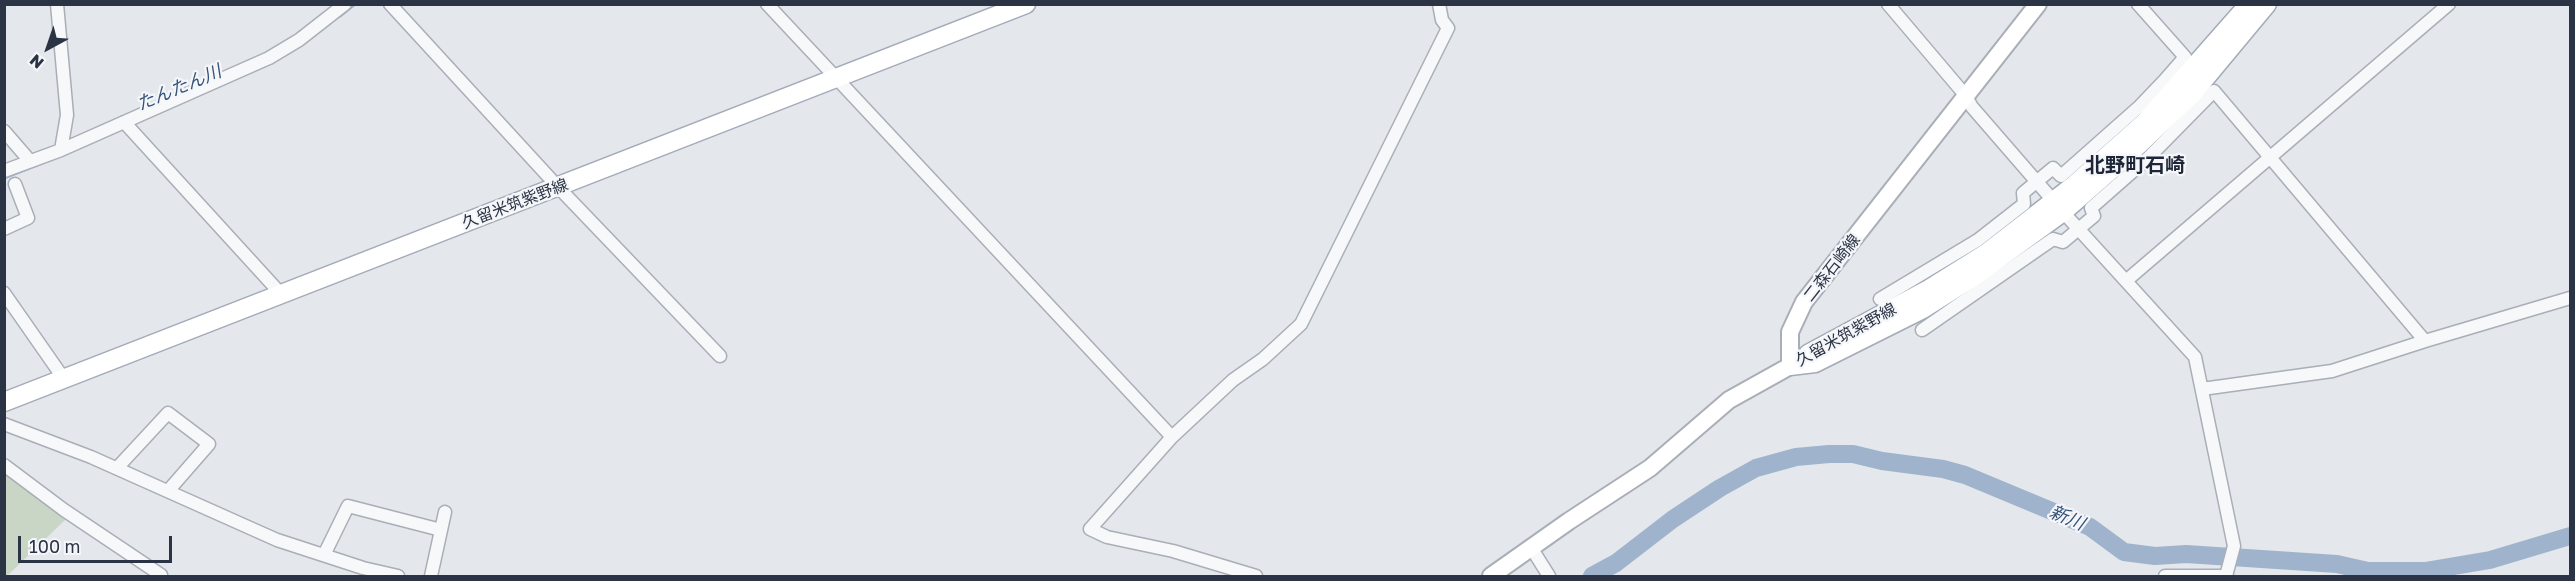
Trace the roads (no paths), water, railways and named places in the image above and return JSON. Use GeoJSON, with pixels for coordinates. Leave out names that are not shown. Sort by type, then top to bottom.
{"type":"FeatureCollection","features":[{"type":"Feature","properties":{"kind":"main road","name":"久留米筑紫野線"},"geometry":{"type":"LineString","coordinates":[[4,402],[1026,4]]}},
{"type":"Feature","properties":{"kind":"main road","name":"二森石崎線"},"geometry":{"type":"LineString","coordinates":[[1790,366],[1790,332],[1804,302],[2038,4]]}},
{"type":"Feature","properties":{"kind":"main road","name":"久留米筑紫野線"},"geometry":{"type":"LineString","coordinates":[[2059,206],[2145,122],[2249,4]]}},
{"type":"Feature","properties":{"kind":"main road","name":"久留米筑紫野線"},"geometry":{"type":"LineString","coordinates":[[1790,366],[1811,351],[1929,289],[2059,206],[2127,156],[2193,93],[2267,4]]}},
{"type":"Feature","properties":{"kind":"main road"},"geometry":{"type":"LineString","coordinates":[[1491,576],[1650,468],[1729,400],[1790,366]]}},
{"type":"Feature","properties":{"kind":"street"},"geometry":{"type":"LineString","coordinates":[[57,4],[67,115],[62,150]]}},
{"type":"Feature","properties":{"kind":"street"},"geometry":{"type":"LineString","coordinates":[[4,171],[127,126],[269,58],[299,40],[345,4]]}},
{"type":"Feature","properties":{"kind":"street"},"geometry":{"type":"LineString","coordinates":[[390,4],[558,187],[720,357]]}},
{"type":"Feature","properties":{"kind":"street"},"geometry":{"type":"LineString","coordinates":[[767,4],[1172,438]]}},
{"type":"Feature","properties":{"kind":"street"},"geometry":{"type":"LineString","coordinates":[[1256,576],[1173,551],[1107,537],[1090,529],[1172,438],[1233,380],[1263,359],[1301,324],[1448,28],[1442,20],[1439,4]]}},
{"type":"Feature","properties":{"kind":"street"},"geometry":{"type":"LineString","coordinates":[[1888,4],[1966,96],[1972,107],[2195,357],[2234,546],[2226,576],[2165,576]]}},
{"type":"Feature","properties":{"kind":"street"},"geometry":{"type":"LineString","coordinates":[[1880,299],[1978,240],[2024,204],[2023,193],[2053,168],[2061,176],[2140,106],[2185,57],[2138,4]]}},
{"type":"Feature","properties":{"kind":"street"},"geometry":{"type":"LineString","coordinates":[[2127,280],[2449,4]]}},
{"type":"Feature","properties":{"kind":"street"},"geometry":{"type":"LineString","coordinates":[[1922,330],[2053,239],[2063,242],[2079,229],[2094,216],[2091,208],[2149,157],[2214,91],[2425,341]]}},
{"type":"Feature","properties":{"kind":"street"},"geometry":{"type":"LineString","coordinates":[[127,126],[281,294]]}},
{"type":"Feature","properties":{"kind":"street"},"geometry":{"type":"LineString","coordinates":[[4,130],[30,161]]}},
{"type":"Feature","properties":{"kind":"street"},"geometry":{"type":"LineString","coordinates":[[4,229],[28,218],[15,184]]}},
{"type":"Feature","properties":{"kind":"street"},"geometry":{"type":"LineString","coordinates":[[4,292],[64,378]]}},
{"type":"Feature","properties":{"kind":"street"},"geometry":{"type":"LineString","coordinates":[[2202,389],[2332,371],[2571,298]]}},
{"type":"Feature","properties":{"kind":"street"},"geometry":{"type":"LineString","coordinates":[[117,468],[168,413],[209,444],[168,491]]}},
{"type":"Feature","properties":{"kind":"street"},"geometry":{"type":"LineString","coordinates":[[4,424],[117,468],[247,527],[324,555],[398,576]]}},
{"type":"Feature","properties":{"kind":"street"},"geometry":{"type":"LineString","coordinates":[[4,465],[64,510],[161,575]]}},
{"type":"Feature","properties":{"kind":"street"},"geometry":{"type":"LineString","coordinates":[[324,555],[348,506],[441,530]]}},
{"type":"Feature","properties":{"kind":"street"},"geometry":{"type":"LineString","coordinates":[[431,576],[445,512]]}},
{"type":"Feature","properties":{"kind":"street"},"geometry":{"type":"LineString","coordinates":[[1532,549],[1549,576]]}},
{"type":"Feature","properties":{"kind":"waterway","name":"たんたん川"},"geometry":{"type":"LineString","coordinates":[[340,16],[355,4]]}},
{"type":"Feature","properties":{"kind":"waterway","name":"たんたん川"},"geometry":{"type":"LineString","coordinates":[[4,178],[50,160]]}},
{"type":"Feature","properties":{"kind":"waterway","name":"新川"},"geometry":{"type":"LineString","coordinates":[[1592,576],[1616,563],[1673,519],[1720,488],[1756,468],[1796,457],[1829,454],[1853,454],[1882,461],[1943,469],[1965,475],[2090,527],[2124,552],[2155,556],[2186,554],[2337,564],[2368,571],[2425,571],[2490,560],[2570,536]]}},
{"type":"Feature","properties":{"kind":"district","name":"北野町石崎"},"geometry":{"type":"Point","coordinates":[2135,166]}}]}
